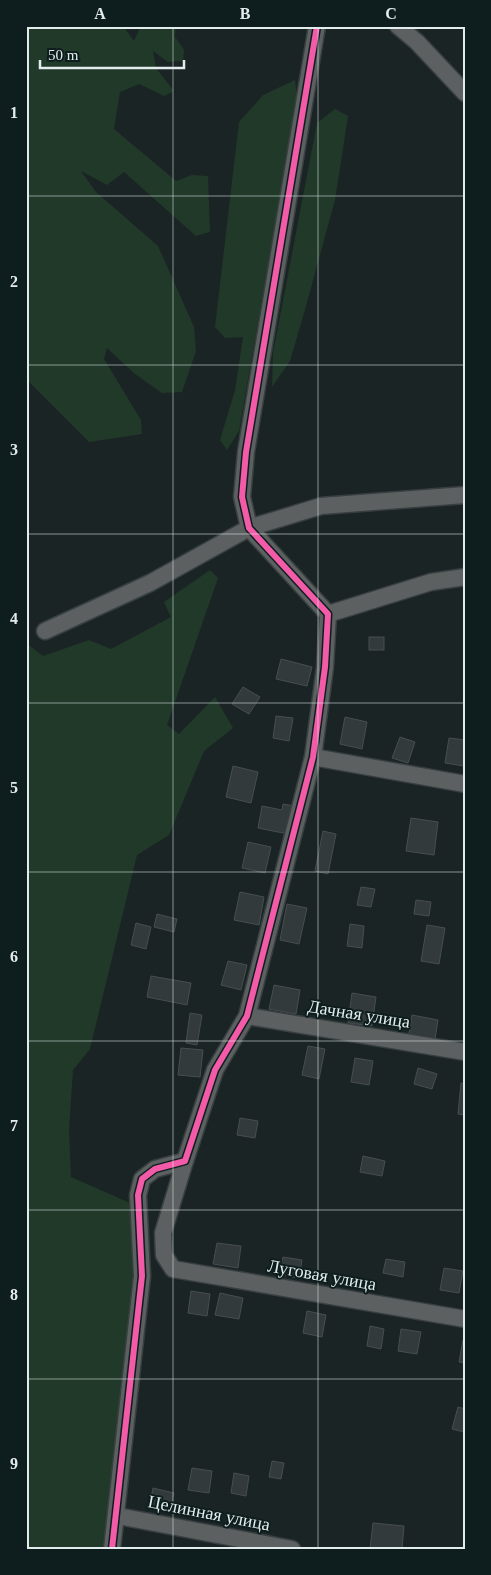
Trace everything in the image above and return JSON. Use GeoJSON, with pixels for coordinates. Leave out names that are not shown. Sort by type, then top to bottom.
{"type":"FeatureCollection","features":[{"type":"Feature","properties":{"kind":"street"},"geometry":{"type":"LineString","coordinates":[[112,1549],[118,1516],[142,1276],[138,1195],[142,1179],[155,1169],[184,1161],[215,1070],[247,1016],[313,757],[325,667],[328,614],[249,528],[242,497],[246,452],[317,26]]}},
{"type":"Feature","properties":{"kind":"street"},"geometry":{"type":"LineString","coordinates":[[398,26],[417,42],[465,94]]}},
{"type":"Feature","properties":{"kind":"street"},"geometry":{"type":"LineString","coordinates":[[45,631],[150,583],[249,528],[321,506],[465,496]]}},
{"type":"Feature","properties":{"kind":"street"},"geometry":{"type":"LineString","coordinates":[[328,614],[431,582],[465,577]]}},
{"type":"Feature","properties":{"kind":"street"},"geometry":{"type":"LineString","coordinates":[[313,757],[465,784]]}},
{"type":"Feature","properties":{"kind":"street","name":"Дачная улица"},"geometry":{"type":"LineString","coordinates":[[247,1016],[465,1052]]}},
{"type":"Feature","properties":{"kind":"street","name":"Луговая улица"},"geometry":{"type":"LineString","coordinates":[[184,1161],[163,1233],[164,1255],[173,1269],[465,1319]]}},
{"type":"Feature","properties":{"kind":"street","name":"Целинная улица"},"geometry":{"type":"LineString","coordinates":[[118,1516],[292,1549]]}},
{"type":"Feature","properties":{"kind":"green space"},"geometry":{"type":"Polygon","coordinates":[[[26,26],[123,26],[134,41],[141,26],[176,26],[175,37],[184,50],[183,61],[168,62],[153,51],[156,68],[174,91],[164,96],[139,84],[120,92],[114,129],[176,181],[192,175],[208,176],[210,232],[196,236],[124,172],[107,185],[81,171],[96,192],[158,246],[194,327],[196,351],[182,392],[162,393],[135,374],[107,348],[104,359],[141,420],[142,434],[89,442],[26,379],[26,26]]]}},
{"type":"Feature","properties":{"kind":"green space"},"geometry":{"type":"Polygon","coordinates":[[[295,80],[297,98],[239,431],[227,450],[220,440],[235,390],[243,337],[225,338],[215,327],[239,122],[263,95],[295,80]]]}},
{"type":"Feature","properties":{"kind":"green space"},"geometry":{"type":"Polygon","coordinates":[[[335,109],[348,116],[335,200],[290,361],[272,387],[273,353],[317,123],[335,109]]]}},
{"type":"Feature","properties":{"kind":"green space"},"geometry":{"type":"Polygon","coordinates":[[[210,570],[218,578],[167,725],[179,734],[215,697],[233,728],[204,751],[169,835],[137,855],[90,1049],[73,1070],[69,1129],[71,1177],[137,1206],[138,1259],[106,1549],[28,1549],[26,643],[43,656],[89,640],[111,649],[171,617],[164,602],[210,570]]]}},
{"type":"Feature","properties":{"kind":"building"},"geometry":{"type":"Polygon","coordinates":[[[369,637],[384,637],[384,650],[369,650],[369,637]]]}},
{"type":"Feature","properties":{"kind":"building"},"geometry":{"type":"Polygon","coordinates":[[[281,659],[312,667],[307,686],[276,679],[281,659]]]}},
{"type":"Feature","properties":{"kind":"building"},"geometry":{"type":"Polygon","coordinates":[[[243,687],[260,697],[249,714],[232,704],[243,687]]]}},
{"type":"Feature","properties":{"kind":"building"},"geometry":{"type":"Polygon","coordinates":[[[276,716],[293,718],[289,741],[273,738],[276,716]]]}},
{"type":"Feature","properties":{"kind":"building"},"geometry":{"type":"Polygon","coordinates":[[[345,717],[367,722],[362,749],[340,744],[345,717]]]}},
{"type":"Feature","properties":{"kind":"building"},"geometry":{"type":"Polygon","coordinates":[[[400,737],[415,742],[408,763],[392,758],[400,737]]]}},
{"type":"Feature","properties":{"kind":"building"},"geometry":{"type":"Polygon","coordinates":[[[449,738],[465,740],[464,766],[445,763],[449,738]]]}},
{"type":"Feature","properties":{"kind":"building"},"geometry":{"type":"Polygon","coordinates":[[[233,766],[258,772],[251,803],[226,797],[233,766]]]}},
{"type":"Feature","properties":{"kind":"building"},"geometry":{"type":"Polygon","coordinates":[[[283,804],[294,806],[288,834],[258,828],[262,806],[282,810],[283,804]]]}},
{"type":"Feature","properties":{"kind":"building"},"geometry":{"type":"Polygon","coordinates":[[[411,818],[438,822],[434,855],[406,851],[411,818]]]}},
{"type":"Feature","properties":{"kind":"building"},"geometry":{"type":"Polygon","coordinates":[[[323,831],[336,834],[328,874],[315,871],[323,831]]]}},
{"type":"Feature","properties":{"kind":"building"},"geometry":{"type":"Polygon","coordinates":[[[248,842],[271,847],[265,873],[242,868],[248,842]]]}},
{"type":"Feature","properties":{"kind":"building"},"geometry":{"type":"Polygon","coordinates":[[[361,887],[375,889],[371,907],[357,905],[361,887]]]}},
{"type":"Feature","properties":{"kind":"building"},"geometry":{"type":"Polygon","coordinates":[[[240,892],[264,897],[259,925],[234,920],[240,892]]]}},
{"type":"Feature","properties":{"kind":"building"},"geometry":{"type":"Polygon","coordinates":[[[416,900],[431,902],[429,916],[414,914],[416,900]]]}},
{"type":"Feature","properties":{"kind":"building"},"geometry":{"type":"Polygon","coordinates":[[[287,904],[307,908],[299,944],[280,940],[287,904]]]}},
{"type":"Feature","properties":{"kind":"building"},"geometry":{"type":"Polygon","coordinates":[[[157,914],[177,919],[174,932],[154,927],[157,914]]]}},
{"type":"Feature","properties":{"kind":"building"},"geometry":{"type":"Polygon","coordinates":[[[136,923],[151,927],[146,949],[131,945],[136,923]]]}},
{"type":"Feature","properties":{"kind":"building"},"geometry":{"type":"Polygon","coordinates":[[[350,924],[364,926],[362,948],[347,946],[350,924]]]}},
{"type":"Feature","properties":{"kind":"building"},"geometry":{"type":"Polygon","coordinates":[[[427,925],[445,928],[439,964],[421,961],[427,925]]]}},
{"type":"Feature","properties":{"kind":"building"},"geometry":{"type":"Polygon","coordinates":[[[228,961],[247,965],[241,990],[221,985],[228,961]]]}},
{"type":"Feature","properties":{"kind":"building"},"geometry":{"type":"Polygon","coordinates":[[[151,976],[191,983],[187,1005],[147,997],[151,976]]]}},
{"type":"Feature","properties":{"kind":"building"},"geometry":{"type":"Polygon","coordinates":[[[274,985],[300,990],[296,1014],[269,1009],[274,985]]]}},
{"type":"Feature","properties":{"kind":"building"},"geometry":{"type":"Polygon","coordinates":[[[352,993],[376,997],[372,1026],[348,1023],[352,993]]]}},
{"type":"Feature","properties":{"kind":"building"},"geometry":{"type":"Polygon","coordinates":[[[190,1013],[202,1015],[197,1045],[186,1043],[190,1013]]]}},
{"type":"Feature","properties":{"kind":"building"},"geometry":{"type":"Polygon","coordinates":[[[412,1015],[438,1020],[435,1039],[409,1034],[412,1015]]]}},
{"type":"Feature","properties":{"kind":"building"},"geometry":{"type":"Polygon","coordinates":[[[308,1046],[325,1049],[319,1079],[302,1075],[308,1046]]]}},
{"type":"Feature","properties":{"kind":"building"},"geometry":{"type":"Polygon","coordinates":[[[181,1048],[203,1050],[200,1077],[178,1075],[181,1048]]]}},
{"type":"Feature","properties":{"kind":"building"},"geometry":{"type":"Polygon","coordinates":[[[355,1058],[373,1061],[369,1085],[351,1082],[355,1058]]]}},
{"type":"Feature","properties":{"kind":"building"},"geometry":{"type":"Polygon","coordinates":[[[418,1068],[437,1074],[432,1089],[414,1084],[418,1068]]]}},
{"type":"Feature","properties":{"kind":"building"},"geometry":{"type":"Polygon","coordinates":[[[461,1083],[465,1084],[465,1115],[458,1114],[461,1083]]]}},
{"type":"Feature","properties":{"kind":"building"},"geometry":{"type":"Polygon","coordinates":[[[240,1118],[258,1121],[255,1138],[237,1135],[240,1118]]]}},
{"type":"Feature","properties":{"kind":"building"},"geometry":{"type":"Polygon","coordinates":[[[363,1156],[385,1161],[382,1176],[360,1172],[363,1156]]]}},
{"type":"Feature","properties":{"kind":"building"},"geometry":{"type":"Polygon","coordinates":[[[217,1243],[241,1246],[238,1268],[213,1264],[217,1243]]]}},
{"type":"Feature","properties":{"kind":"building"},"geometry":{"type":"Polygon","coordinates":[[[283,1257],[302,1260],[299,1278],[280,1275],[283,1257]]]}},
{"type":"Feature","properties":{"kind":"building"},"geometry":{"type":"Polygon","coordinates":[[[386,1259],[405,1262],[403,1277],[383,1273],[386,1259]]]}},
{"type":"Feature","properties":{"kind":"building"},"geometry":{"type":"Polygon","coordinates":[[[444,1268],[463,1271],[459,1293],[440,1290],[444,1268]]]}},
{"type":"Feature","properties":{"kind":"building"},"geometry":{"type":"Polygon","coordinates":[[[191,1291],[210,1294],[207,1316],[188,1313],[191,1291]]]}},
{"type":"Feature","properties":{"kind":"building"},"geometry":{"type":"Polygon","coordinates":[[[220,1293],[243,1298],[239,1319],[215,1315],[220,1293]]]}},
{"type":"Feature","properties":{"kind":"building"},"geometry":{"type":"Polygon","coordinates":[[[307,1311],[326,1315],[322,1337],[303,1333],[307,1311]]]}},
{"type":"Feature","properties":{"kind":"building"},"geometry":{"type":"Polygon","coordinates":[[[370,1326],[384,1329],[381,1349],[367,1346],[370,1326]]]}},
{"type":"Feature","properties":{"kind":"building"},"geometry":{"type":"Polygon","coordinates":[[[401,1329],[421,1332],[417,1354],[398,1351],[401,1329]]]}},
{"type":"Feature","properties":{"kind":"building"},"geometry":{"type":"Polygon","coordinates":[[[463,1340],[465,1340],[465,1363],[459,1362],[463,1340]]]}},
{"type":"Feature","properties":{"kind":"building"},"geometry":{"type":"Polygon","coordinates":[[[458,1407],[465,1409],[464,1432],[452,1429],[458,1407]]]}},
{"type":"Feature","properties":{"kind":"building"},"geometry":{"type":"Polygon","coordinates":[[[272,1461],[284,1463],[281,1479],[269,1477],[272,1461]]]}},
{"type":"Feature","properties":{"kind":"building"},"geometry":{"type":"Polygon","coordinates":[[[192,1468],[212,1471],[209,1493],[188,1490],[192,1468]]]}},
{"type":"Feature","properties":{"kind":"building"},"geometry":{"type":"Polygon","coordinates":[[[234,1473],[249,1476],[246,1496],[231,1493],[234,1473]]]}},
{"type":"Feature","properties":{"kind":"building"},"geometry":{"type":"Polygon","coordinates":[[[153,1488],[174,1493],[169,1512],[149,1508],[153,1488]]]}},
{"type":"Feature","properties":{"kind":"building"},"geometry":{"type":"Polygon","coordinates":[[[373,1523],[404,1526],[402,1549],[370,1549],[373,1523]]]}},
{"type":"Feature","properties":{"kind":"cycle path"},"geometry":{"type":"LineString","coordinates":[[112,1549],[142,1276],[138,1195],[142,1179],[155,1169],[185,1161],[215,1070],[247,1016],[313,757],[325,667],[328,614],[249,528],[242,497],[246,452],[317,26]]}}]}
